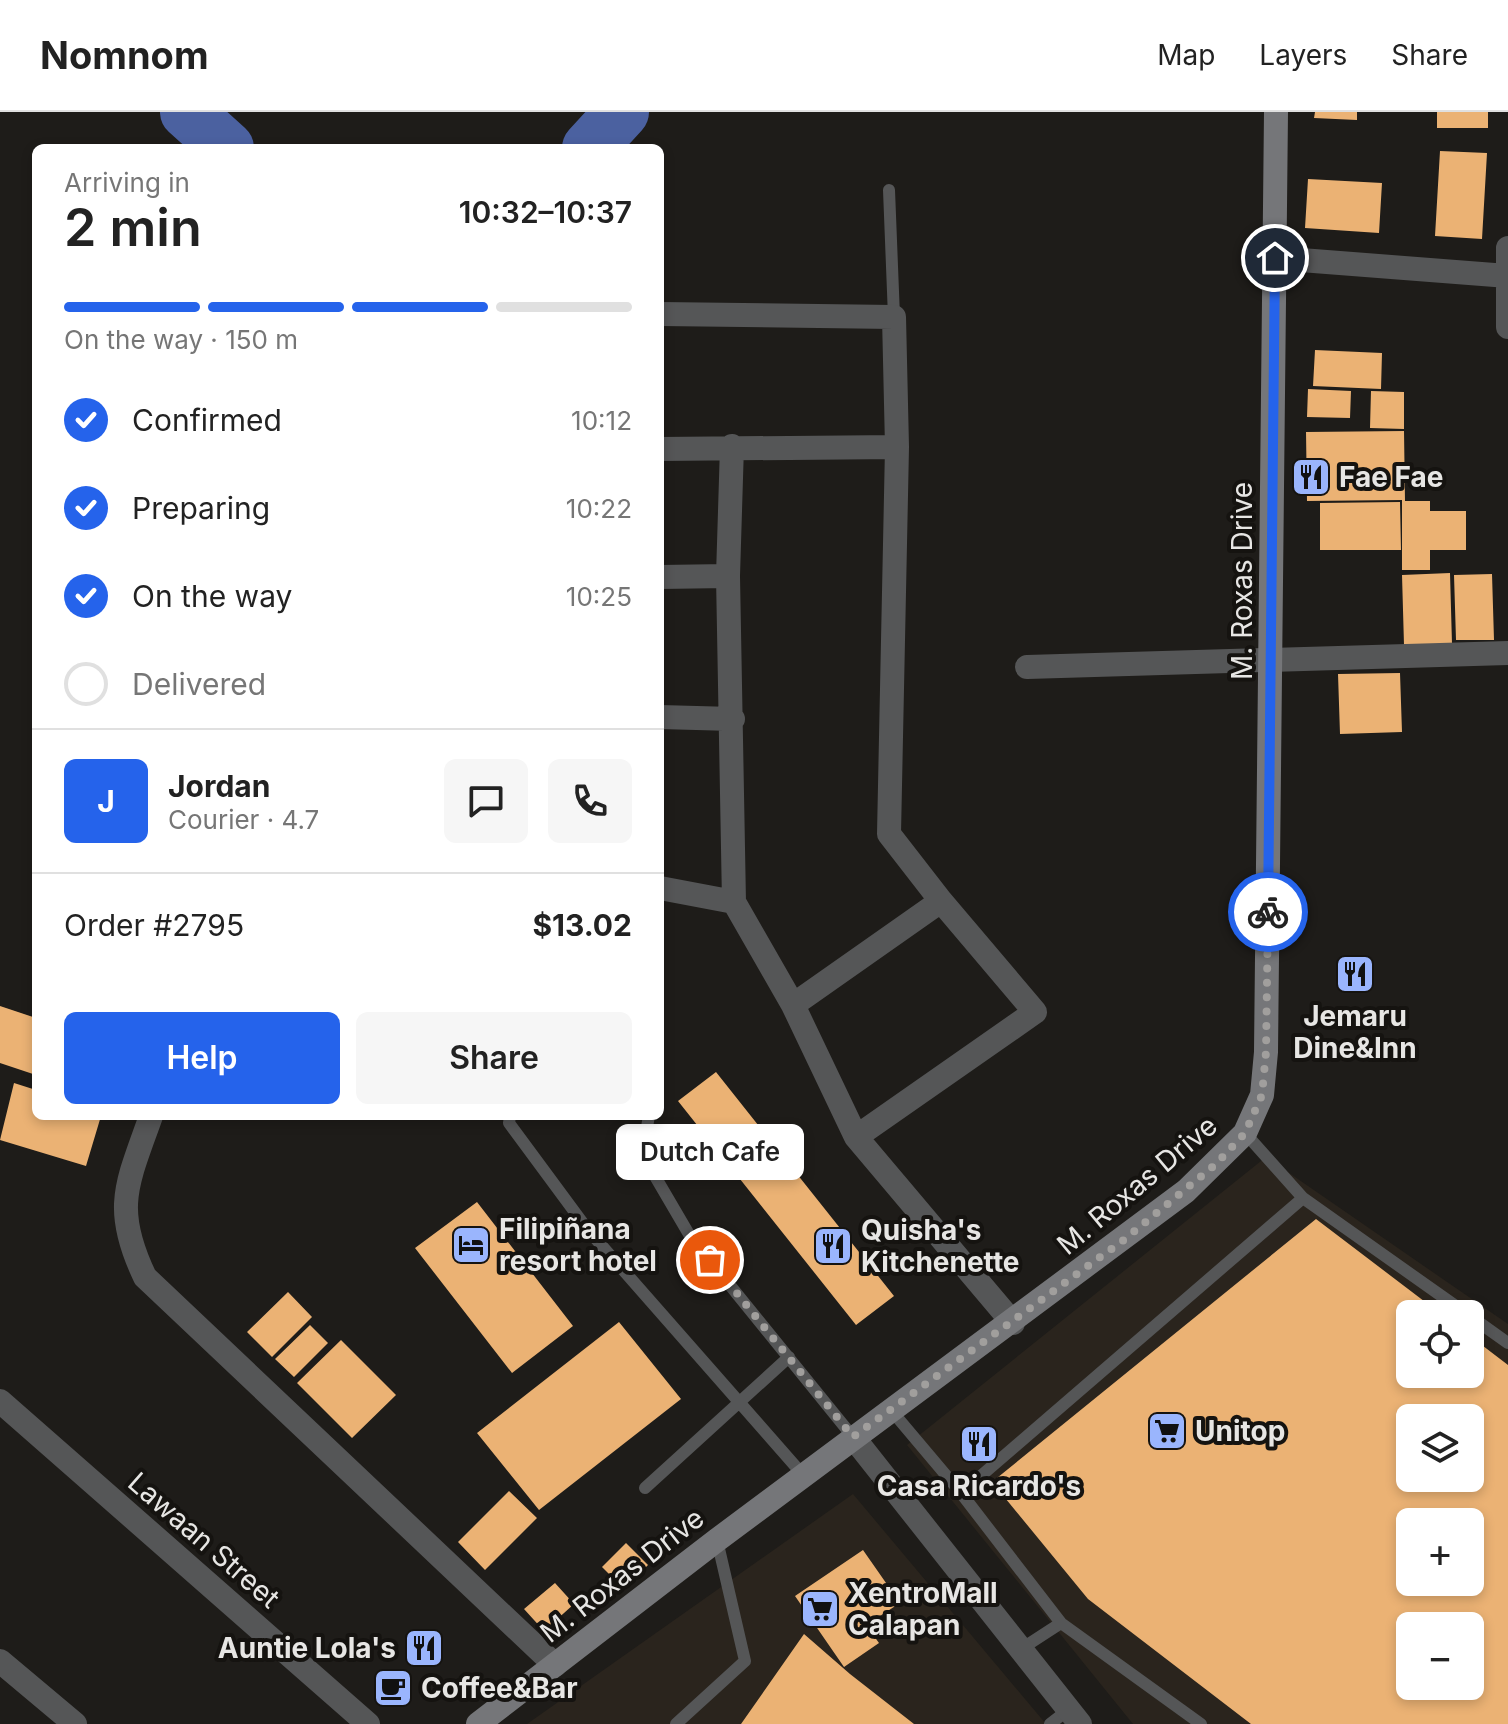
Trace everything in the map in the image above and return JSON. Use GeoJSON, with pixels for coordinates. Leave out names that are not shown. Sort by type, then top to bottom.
{"type":"FeatureCollection","features":[{"type":"Feature","properties":{"kind":"main road","name":"M. Roxas Drive"},"geometry":{"type":"LineString","coordinates":[[478,1724],[853,1437],[1013,1323],[1186,1191],[1245,1133],[1262,1095],[1266,1052],[1276,112]]}},
{"type":"Feature","properties":{"kind":"street"},"geometry":{"type":"LineString","coordinates":[[1508,248],[1508,327]]}},
{"type":"Feature","properties":{"kind":"street"},"geometry":{"type":"LineString","coordinates":[[1275,258],[1507,275]]}},
{"type":"Feature","properties":{"kind":"street"},"geometry":{"type":"LineString","coordinates":[[664,314],[894,317],[897,447],[889,834],[1035,1012],[856,1137]]}},
{"type":"Feature","properties":{"kind":"street"},"geometry":{"type":"LineString","coordinates":[[732,446],[728,576],[734,902],[793,1005],[856,1137],[1013,1323]]}},
{"type":"Feature","properties":{"kind":"street"},"geometry":{"type":"LineString","coordinates":[[664,449],[897,447]]}},
{"type":"Feature","properties":{"kind":"street"},"geometry":{"type":"LineString","coordinates":[[664,577],[728,576]]}},
{"type":"Feature","properties":{"kind":"street"},"geometry":{"type":"LineString","coordinates":[[1027,667],[1508,653]]}},
{"type":"Feature","properties":{"kind":"street"},"geometry":{"type":"LineString","coordinates":[[664,717],[733,719]]}},
{"type":"Feature","properties":{"kind":"street"},"geometry":{"type":"LineString","coordinates":[[664,889],[734,902]]}},
{"type":"Feature","properties":{"kind":"street"},"geometry":{"type":"LineString","coordinates":[[793,1005],[941,901]]}},
{"type":"Feature","properties":{"kind":"street"},"geometry":{"type":"LineString","coordinates":[[150,1120],[126,1185],[128,1240],[145,1277],[555,1665]]}},
{"type":"Feature","properties":{"kind":"street","name":"Lawaan Street"},"geometry":{"type":"LineString","coordinates":[[0,1401],[368,1724]]}},
{"type":"Feature","properties":{"kind":"street"},"geometry":{"type":"LineString","coordinates":[[853,1437],[1021,1649],[1066,1719]]}},
{"type":"Feature","properties":{"kind":"street"},"geometry":{"type":"LineString","coordinates":[[0,1661],[75,1724]]}},
{"type":"Feature","properties":{"kind":"lane"},"geometry":{"type":"LineString","coordinates":[[889,190],[894,317]]}},
{"type":"Feature","properties":{"kind":"lane"},"geometry":{"type":"LineString","coordinates":[[509,1120],[588,1230],[804,1476]]}},
{"type":"Feature","properties":{"kind":"lane"},"geometry":{"type":"LineString","coordinates":[[648,1120],[642,1154],[690,1236],[853,1437]]}},
{"type":"Feature","properties":{"kind":"lane"},"geometry":{"type":"LineString","coordinates":[[1245,1133],[1303,1198],[1447,1300]]}},
{"type":"Feature","properties":{"kind":"lane"},"geometry":{"type":"LineString","coordinates":[[961,1493],[1303,1198]]}},
{"type":"Feature","properties":{"kind":"lane"},"geometry":{"type":"LineString","coordinates":[[1484,1326],[1508,1343]]}},
{"type":"Feature","properties":{"kind":"lane"},"geometry":{"type":"LineString","coordinates":[[645,1488],[789,1357]]}},
{"type":"Feature","properties":{"kind":"lane"},"geometry":{"type":"LineString","coordinates":[[891,1410],[961,1493],[1061,1623],[1201,1724]]}},
{"type":"Feature","properties":{"kind":"lane"},"geometry":{"type":"LineString","coordinates":[[676,1724],[745,1661],[717,1540]]}},
{"type":"Feature","properties":{"kind":"lane"},"geometry":{"type":"LineString","coordinates":[[1021,1649],[1061,1623]]}},
{"type":"Feature","properties":{"kind":"shaded area","name":"Unitop"},"geometry":{"type":"Polygon","coordinates":[[[1266,1157],[1473,1300],[1396,1300],[1396,1388],[1484,1388],[1484,1307],[1508,1324],[1508,1724],[1133,1724],[907,1445],[1266,1157]]]}},
{"type":"Feature","properties":{"kind":"shaded area","name":"XentroMall Calapan"},"geometry":{"type":"Polygon","coordinates":[[[853,1494],[1046,1724],[527,1724],[853,1494]]]}},
{"type":"Feature","properties":{"kind":"building"},"geometry":{"type":"Polygon","coordinates":[[[1315,112],[1357,112],[1357,120],[1314,118],[1315,112]]]}},
{"type":"Feature","properties":{"kind":"building"},"geometry":{"type":"Polygon","coordinates":[[[1437,112],[1488,112],[1488,128],[1437,128],[1437,112]]]}},
{"type":"Feature","properties":{"kind":"building"},"geometry":{"type":"Polygon","coordinates":[[[1440,151],[1487,153],[1482,239],[1435,236],[1440,151]]]}},
{"type":"Feature","properties":{"kind":"building"},"geometry":{"type":"Polygon","coordinates":[[[1308,179],[1382,183],[1379,233],[1305,228],[1308,179]]]}},
{"type":"Feature","properties":{"kind":"building"},"geometry":{"type":"Polygon","coordinates":[[[1315,350],[1382,353],[1381,389],[1313,386],[1315,350]]]}},
{"type":"Feature","properties":{"kind":"building"},"geometry":{"type":"Polygon","coordinates":[[[1308,389],[1351,391],[1350,418],[1307,417],[1308,389]]]}},
{"type":"Feature","properties":{"kind":"building"},"geometry":{"type":"Polygon","coordinates":[[[1371,391],[1404,392],[1404,429],[1370,428],[1371,391]]]}},
{"type":"Feature","properties":{"kind":"building"},"geometry":{"type":"Polygon","coordinates":[[[1404,431],[1405,501],[1430,501],[1430,511],[1466,511],[1466,550],[1430,550],[1430,570],[1402,570],[1402,500],[1307,501],[1306,432],[1404,431]]]}},
{"type":"Feature","properties":{"kind":"building"},"geometry":{"type":"Polygon","coordinates":[[[1400,502],[1401,550],[1320,550],[1320,503],[1400,502]]]}},
{"type":"Feature","properties":{"kind":"building"},"geometry":{"type":"Polygon","coordinates":[[[1450,573],[1452,644],[1404,645],[1402,575],[1450,573]]]}},
{"type":"Feature","properties":{"kind":"building"},"geometry":{"type":"Polygon","coordinates":[[[1492,574],[1494,640],[1456,640],[1454,575],[1492,574]]]}},
{"type":"Feature","properties":{"kind":"building"},"geometry":{"type":"Polygon","coordinates":[[[1400,673],[1402,732],[1340,734],[1338,674],[1400,673]]]}},
{"type":"Feature","properties":{"kind":"building"},"geometry":{"type":"Polygon","coordinates":[[[0,1006],[32,1017],[32,1074],[0,1063],[0,1006]]]}},
{"type":"Feature","properties":{"kind":"building"},"geometry":{"type":"Polygon","coordinates":[[[716,1072],[894,1296],[856,1325],[678,1101],[716,1072]]]}},
{"type":"Feature","properties":{"kind":"building"},"geometry":{"type":"Polygon","coordinates":[[[14,1083],[32,1089],[32,1120],[100,1120],[86,1166],[0,1140],[14,1083]]]}},
{"type":"Feature","properties":{"kind":"building"},"geometry":{"type":"Polygon","coordinates":[[[477,1202],[573,1326],[512,1373],[415,1248],[477,1202]]]}},
{"type":"Feature","properties":{"kind":"building","name":"Unitop"},"geometry":{"type":"Polygon","coordinates":[[[1316,1219],[1423,1300],[1396,1300],[1396,1388],[1484,1388],[1484,1347],[1508,1365],[1508,1724],[1251,1724],[1088,1599],[992,1482],[1316,1219]]]}},
{"type":"Feature","properties":{"kind":"building"},"geometry":{"type":"Polygon","coordinates":[[[288,1292],[312,1317],[272,1357],[247,1332],[288,1292]]]}},
{"type":"Feature","properties":{"kind":"building"},"geometry":{"type":"Polygon","coordinates":[[[619,1322],[681,1399],[539,1510],[477,1433],[619,1322]]]}},
{"type":"Feature","properties":{"kind":"building"},"geometry":{"type":"Polygon","coordinates":[[[310,1325],[328,1343],[294,1377],[275,1359],[310,1325]]]}},
{"type":"Feature","properties":{"kind":"building"},"geometry":{"type":"Polygon","coordinates":[[[341,1340],[396,1395],[352,1438],[297,1383],[341,1340]]]}},
{"type":"Feature","properties":{"kind":"building"},"geometry":{"type":"Polygon","coordinates":[[[509,1491],[537,1518],[485,1570],[458,1542],[509,1491]]]}},
{"type":"Feature","properties":{"kind":"building"},"geometry":{"type":"Polygon","coordinates":[[[626,1543],[648,1565],[624,1589],[602,1567],[626,1543]]]}},
{"type":"Feature","properties":{"kind":"building"},"geometry":{"type":"Polygon","coordinates":[[[863,1550],[900,1603],[866,1625],[879,1643],[844,1667],[795,1596],[863,1550]]]}},
{"type":"Feature","properties":{"kind":"building"},"geometry":{"type":"Polygon","coordinates":[[[555,1583],[574,1604],[544,1631],[524,1609],[555,1583]]]}},
{"type":"Feature","properties":{"kind":"building"},"geometry":{"type":"Polygon","coordinates":[[[804,1634],[850,1674],[914,1724],[741,1724],[804,1634]]]}},
{"type":"Feature","properties":{"kind":"waterway"},"geometry":{"type":"LineString","coordinates":[[187,112],[223,144]]}},
{"type":"Feature","properties":{"kind":"waterway"},"geometry":{"type":"LineString","coordinates":[[593,144],[622,112]]}},
{"type":"Feature","properties":{"kind":"way so far"},"geometry":{"type":"LineString","coordinates":[[710,1260],[853,1437],[1125,1239],[1186,1191],[1245,1133],[1262,1095],[1266,1052],[1268,912]]}},
{"type":"Feature","properties":{"kind":"place","name":"Fae Fae"},"geometry":{"type":"Point","coordinates":[1311,477]}},
{"type":"Feature","properties":{"kind":"place","name":"Jemaru Dine&Inn"},"geometry":{"type":"Point","coordinates":[1355,974]}},
{"type":"Feature","properties":{"kind":"place","name":"Filipiñana resort hotel"},"geometry":{"type":"Point","coordinates":[471,1245]}},
{"type":"Feature","properties":{"kind":"place","name":"Quisha's Kitchenette"},"geometry":{"type":"Point","coordinates":[833,1246]}},
{"type":"Feature","properties":{"kind":"place","name":"Dutch Cafe"},"geometry":{"type":"Point","coordinates":[710,1260]}},
{"type":"Feature","properties":{"kind":"place","name":"Unitop"},"geometry":{"type":"Point","coordinates":[1167,1431]}},
{"type":"Feature","properties":{"kind":"place","name":"Casa Ricardo's"},"geometry":{"type":"Point","coordinates":[979,1444]}},
{"type":"Feature","properties":{"kind":"place","name":"XentroMall Calapan"},"geometry":{"type":"Point","coordinates":[820,1609]}},
{"type":"Feature","properties":{"kind":"place","name":"Auntie Lola's"},"geometry":{"type":"Point","coordinates":[424,1648]}},
{"type":"Feature","properties":{"kind":"place","name":"Coffee&Bar"},"geometry":{"type":"Point","coordinates":[393,1688]}},
{"type":"Feature","properties":{"kind":"route"},"geometry":{"type":"LineString","coordinates":[[1268,912],[1275,258]]}}]}
